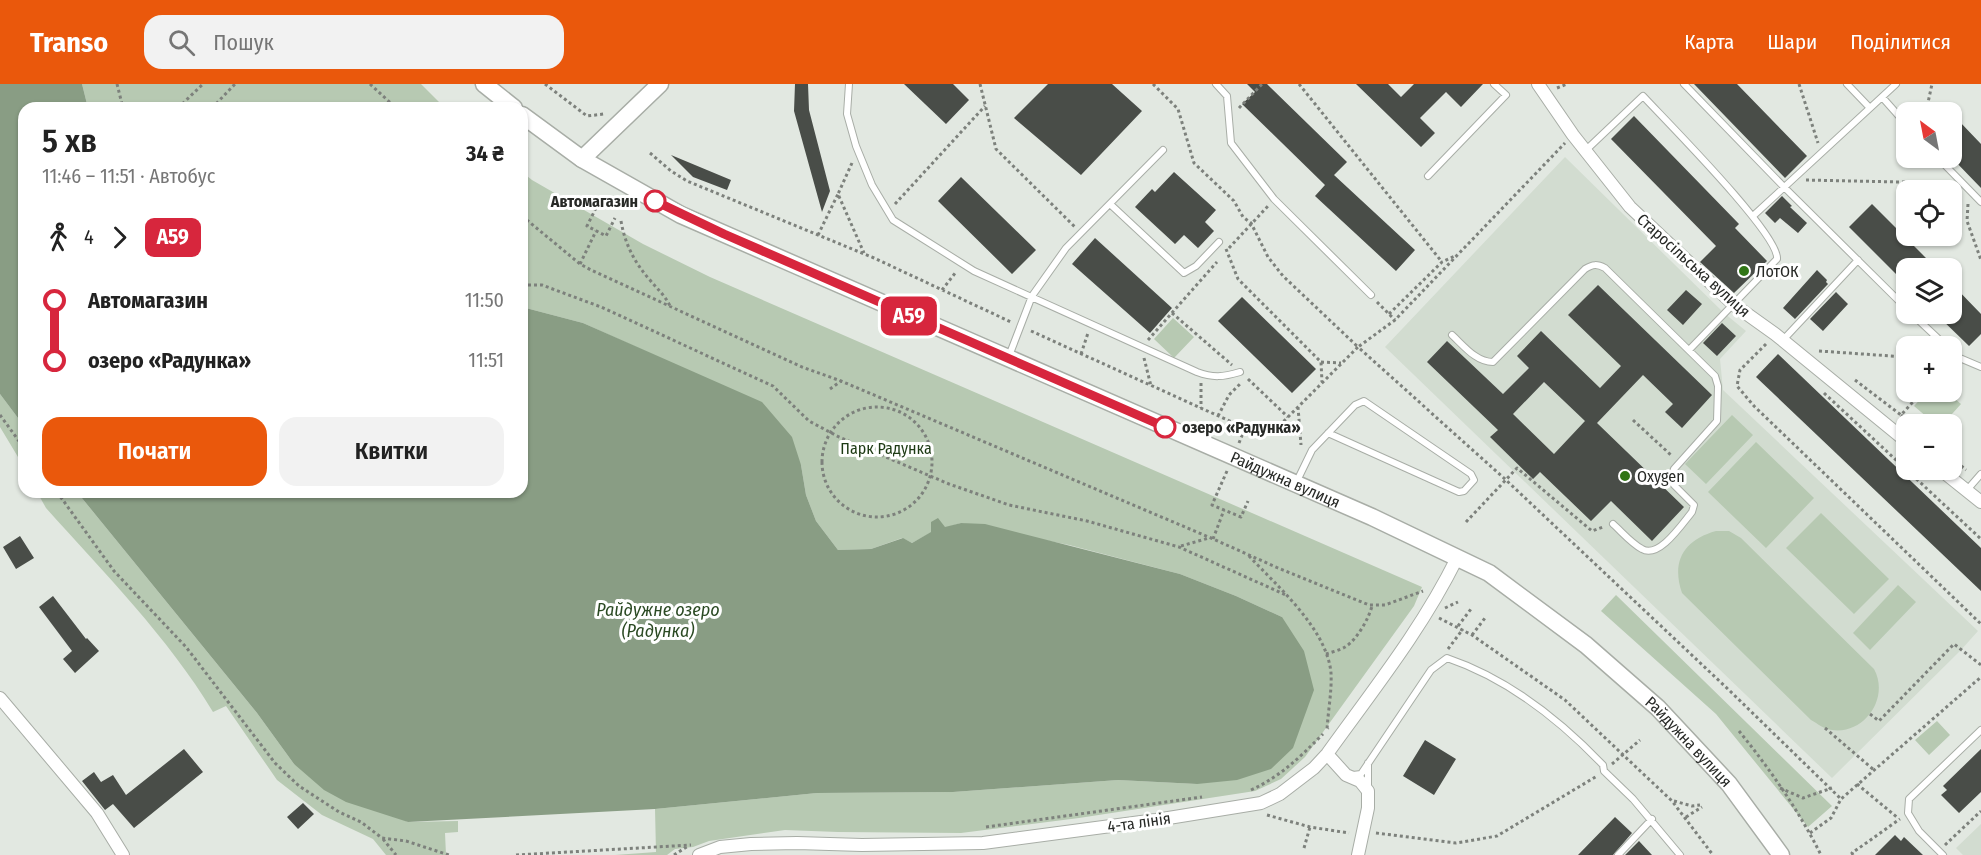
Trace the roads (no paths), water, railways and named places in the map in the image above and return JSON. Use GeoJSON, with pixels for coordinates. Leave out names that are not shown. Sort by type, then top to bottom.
{"type":"FeatureCollection","features":[{"type":"Feature","properties":{"kind":"street"},"geometry":{"type":"LineString","coordinates":[[484,84],[506,102]]}},
{"type":"Feature","properties":{"kind":"street"},"geometry":{"type":"LineString","coordinates":[[582,159],[660,84]]}},
{"type":"Feature","properties":{"kind":"street","name":"Старосільська вулиця"},"geometry":{"type":"LineString","coordinates":[[1538,84],[1573,135],[1630,207],[1733,304],[1779,337],[1896,433]]}},
{"type":"Feature","properties":{"kind":"street","name":"Райдужна вулиця"},"geometry":{"type":"LineString","coordinates":[[528,119],[582,159],[681,215],[1295,483],[1489,573],[1586,645],[1658,708],[1729,784],[1781,855]]}},
{"type":"Feature","properties":{"kind":"street"},"geometry":{"type":"LineString","coordinates":[[1954,480],[1981,502]]}},
{"type":"Feature","properties":{"kind":"street","name":"4-та лінія"},"geometry":{"type":"LineString","coordinates":[[699,855],[720,847],[798,843],[983,849],[1261,803],[1280,795],[1314,768],[1327,754],[1435,601],[1457,558]]}},
{"type":"Feature","properties":{"kind":"street"},"geometry":{"type":"LineString","coordinates":[[0,698],[97,813],[123,855]]}},
{"type":"Feature","properties":{"kind":"street"},"geometry":{"type":"LineString","coordinates":[[1327,754],[1346,775],[1360,781],[1368,791],[1368,808],[1358,855]]}},
{"type":"Feature","properties":{"kind":"lane"},"geometry":{"type":"LineString","coordinates":[[849,84],[847,114],[858,150],[872,185],[893,220],[974,271],[1091,322],[1141,347],[1212,377],[1224,377],[1240,372]]}},
{"type":"Feature","properties":{"kind":"lane"},"geometry":{"type":"LineString","coordinates":[[1216,84],[1227,96],[1231,143],[1274,200],[1371,296]]}},
{"type":"Feature","properties":{"kind":"lane"},"geometry":{"type":"LineString","coordinates":[[1428,176],[1506,95],[1494,84]]}},
{"type":"Feature","properties":{"kind":"lane"},"geometry":{"type":"LineString","coordinates":[[1684,84],[1896,298]]}},
{"type":"Feature","properties":{"kind":"lane"},"geometry":{"type":"LineString","coordinates":[[1847,84],[1870,108]]}},
{"type":"Feature","properties":{"kind":"lane"},"geometry":{"type":"LineString","coordinates":[[1753,216],[1896,84]]}},
{"type":"Feature","properties":{"kind":"lane"},"geometry":{"type":"LineString","coordinates":[[1585,151],[1643,96],[1753,216],[1776,250],[1777,259],[1689,350]]}},
{"type":"Feature","properties":{"kind":"lane"},"geometry":{"type":"LineString","coordinates":[[1882,97],[1896,113]]}},
{"type":"Feature","properties":{"kind":"lane"},"geometry":{"type":"LineString","coordinates":[[1008,359],[1032,296],[1066,248],[1163,150]]}},
{"type":"Feature","properties":{"kind":"lane"},"geometry":{"type":"LineString","coordinates":[[1948,168],[1981,202]]}},
{"type":"Feature","properties":{"kind":"lane"},"geometry":{"type":"LineString","coordinates":[[1110,204],[1184,273],[1196,266],[1219,242]]}},
{"type":"Feature","properties":{"kind":"lane"},"geometry":{"type":"LineString","coordinates":[[1779,337],[1858,260]]}},
{"type":"Feature","properties":{"kind":"lane"},"geometry":{"type":"LineString","coordinates":[[1452,335],[1484,362],[1493,362],[1585,269],[1598,264],[1605,268],[1715,376],[1718,386],[1719,417],[1714,426],[1671,474],[1672,482],[1694,507],[1692,512],[1663,545],[1653,550],[1642,550],[1613,524]]}},
{"type":"Feature","properties":{"kind":"lane"},"geometry":{"type":"LineString","coordinates":[[1923,324],[1935,336]]}},
{"type":"Feature","properties":{"kind":"lane"},"geometry":{"type":"LineString","coordinates":[[1962,357],[1981,367]]}},
{"type":"Feature","properties":{"kind":"lane"},"geometry":{"type":"LineString","coordinates":[[1295,483],[1312,450],[1328,433],[1355,405],[1364,401],[1462,468],[1474,477],[1474,480],[1459,492],[1328,433]]}},
{"type":"Feature","properties":{"kind":"lane"},"geometry":{"type":"LineString","coordinates":[[1967,490],[1981,474]]}},
{"type":"Feature","properties":{"kind":"lane"},"geometry":{"type":"LineString","coordinates":[[1346,775],[1361,774],[1431,670],[1447,658],[1467,665],[1510,688],[1558,723],[1604,765],[1604,771],[1652,819],[1680,855]]}},
{"type":"Feature","properties":{"kind":"lane"},"geometry":{"type":"LineString","coordinates":[[1941,853],[1919,831],[1908,813],[1909,799],[1981,730]]}},
{"type":"Feature","properties":{"kind":"lane"},"geometry":{"type":"LineString","coordinates":[[1368,762],[1368,791]]}},
{"type":"Feature","properties":{"kind":"lane"},"geometry":{"type":"LineString","coordinates":[[1618,855],[1652,819]]}},
{"type":"Feature","properties":{"kind":"water"},"geometry":{"type":"Polygon","coordinates":[[[0,84],[82,84],[86,102],[18,102],[18,418],[0,394],[0,84]]]}},
{"type":"Feature","properties":{"kind":"water","name":"Райдужне озеро (Радунка)"},"geometry":{"type":"Polygon","coordinates":[[[528,309],[583,323],[762,402],[792,437],[801,465],[806,495],[816,521],[838,550],[871,549],[903,538],[912,543],[931,532],[931,522],[938,518],[945,527],[961,523],[985,524],[1180,574],[1282,617],[1304,651],[1314,690],[1293,748],[1271,769],[1237,780],[1197,784],[1118,780],[953,792],[817,793],[655,809],[408,822],[346,802],[324,790],[294,764],[257,713],[82,498],[528,498],[528,309]]]}},
{"type":"Feature","properties":{"kind":"place","name":"Автомагазин"},"geometry":{"type":"Point","coordinates":[655,201]}},
{"type":"Feature","properties":{"kind":"place","name":"ЛотОК"},"geometry":{"type":"Point","coordinates":[1744,271]}},
{"type":"Feature","properties":{"kind":"place","name":"озеро «Радунка»"},"geometry":{"type":"Point","coordinates":[1165,427]}},
{"type":"Feature","properties":{"kind":"place","name":"Oxygen"},"geometry":{"type":"Point","coordinates":[1625,476]}},
{"type":"Feature","properties":{"kind":"park label","name":"Парк Радунка"},"geometry":{"type":"Point","coordinates":[886,448]}}]}
